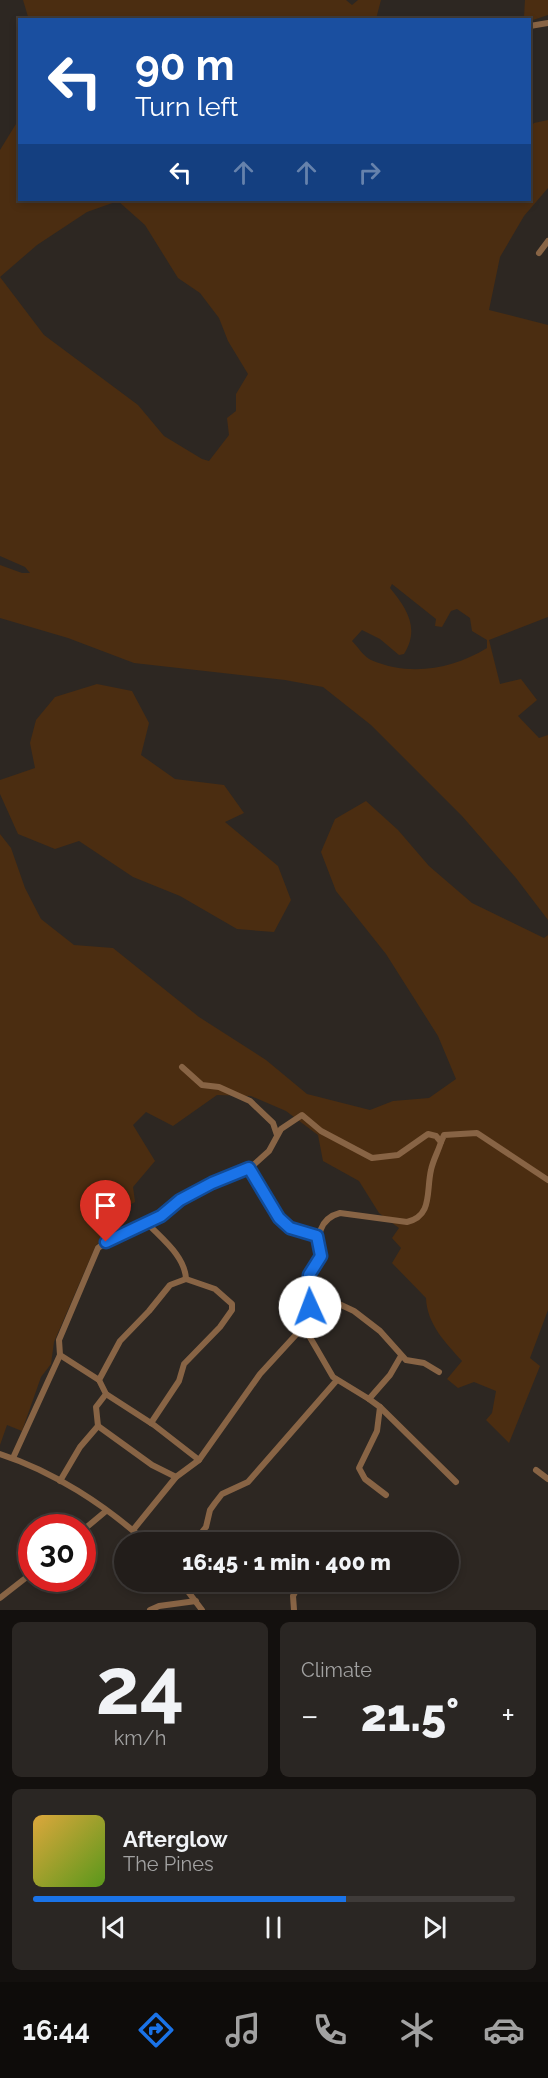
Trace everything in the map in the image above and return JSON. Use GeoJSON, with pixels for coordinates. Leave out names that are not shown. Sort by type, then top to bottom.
{"type":"FeatureCollection","features":[{"type":"Feature","properties":{"kind":"street"},"geometry":{"type":"LineString","coordinates":[[531,26],[548,23]]}},
{"type":"Feature","properties":{"kind":"street"},"geometry":{"type":"LineString","coordinates":[[539,254],[548,241]]}},
{"type":"Feature","properties":{"kind":"street"},"geometry":{"type":"LineString","coordinates":[[182,1067],[202,1085],[219,1088],[250,1101],[273,1123],[277,1136]]}},
{"type":"Feature","properties":{"kind":"street"},"geometry":{"type":"LineString","coordinates":[[13,1458],[60,1354],[58,1340],[98,1248],[161,1216],[188,1195],[249,1168],[269,1151],[277,1136],[291,1120],[302,1115],[321,1131],[372,1158],[398,1155],[428,1134],[436,1136],[441,1142]]}},
{"type":"Feature","properties":{"kind":"street"},"geometry":{"type":"LineString","coordinates":[[315,1314],[310,1307],[309,1275],[321,1256],[317,1236],[328,1220],[340,1213],[407,1222],[417,1220],[426,1211],[430,1173],[444,1135],[477,1133],[548,1180]]}},
{"type":"Feature","properties":{"kind":"street"},"geometry":{"type":"LineString","coordinates":[[249,1168],[279,1218],[290,1228],[317,1236]]}},
{"type":"Feature","properties":{"kind":"street"},"geometry":{"type":"LineString","coordinates":[[147,1223],[186,1267],[186,1279]]}},
{"type":"Feature","properties":{"kind":"street"},"geometry":{"type":"LineString","coordinates":[[99,1380],[120,1341],[170,1285],[186,1279],[215,1289],[233,1307],[220,1327],[184,1364],[179,1381],[151,1423]]}},
{"type":"Feature","properties":{"kind":"street"},"geometry":{"type":"LineString","coordinates":[[0,1454],[60,1481],[133,1530],[176,1477],[199,1460],[248,1388],[315,1314],[328,1304],[339,1304],[380,1330],[401,1356],[439,1372]]}},
{"type":"Feature","properties":{"kind":"street"},"geometry":{"type":"LineString","coordinates":[[304,1327],[337,1380],[380,1407],[456,1482]]}},
{"type":"Feature","properties":{"kind":"street"},"geometry":{"type":"LineString","coordinates":[[60,1354],[99,1380],[106,1394],[151,1423],[199,1460]]}},
{"type":"Feature","properties":{"kind":"street"},"geometry":{"type":"LineString","coordinates":[[369,1399],[390,1375],[401,1356]]}},
{"type":"Feature","properties":{"kind":"street"},"geometry":{"type":"LineString","coordinates":[[202,1532],[214,1503],[222,1494],[248,1482],[337,1380]]}},
{"type":"Feature","properties":{"kind":"street"},"geometry":{"type":"LineString","coordinates":[[60,1481],[80,1447],[98,1426],[96,1407],[106,1394]]}},
{"type":"Feature","properties":{"kind":"street"},"geometry":{"type":"LineString","coordinates":[[380,1407],[377,1431],[359,1468],[360,1474],[386,1495]]}},
{"type":"Feature","properties":{"kind":"street"},"geometry":{"type":"LineString","coordinates":[[98,1426],[152,1465],[176,1477]]}},
{"type":"Feature","properties":{"kind":"street"},"geometry":{"type":"LineString","coordinates":[[536,1470],[548,1479]]}},
{"type":"Feature","properties":{"kind":"street"},"geometry":{"type":"LineString","coordinates":[[96,1519],[106,1511]]}},
{"type":"Feature","properties":{"kind":"street"},"geometry":{"type":"LineString","coordinates":[[0,1598],[18,1584]]}},
{"type":"Feature","properties":{"kind":"street"},"geometry":{"type":"LineString","coordinates":[[189,1592],[202,1610]]}},
{"type":"Feature","properties":{"kind":"street"},"geometry":{"type":"LineString","coordinates":[[294,1592],[292,1596],[294,1610]]}},
{"type":"Feature","properties":{"kind":"street"},"geometry":{"type":"LineString","coordinates":[[150,1610],[159,1606],[196,1601]]}},
{"type":"Feature","properties":{"kind":"shaded area"},"geometry":{"type":"Polygon","coordinates":[[[23,0],[346,0],[352,5],[358,0],[381,0],[376,18],[28,18],[23,0]]]}},
{"type":"Feature","properties":{"kind":"shaded area"},"geometry":{"type":"Polygon","coordinates":[[[525,0],[548,0],[548,15],[531,21],[531,18],[524,17],[525,0]]]}},
{"type":"Feature","properties":{"kind":"shaded area"},"geometry":{"type":"Polygon","coordinates":[[[548,120],[548,188],[524,216],[500,257],[489,310],[548,325],[548,617],[489,640],[500,684],[521,679],[537,700],[518,716],[539,738],[548,735],[548,920],[516,878],[462,816],[371,725],[323,687],[285,680],[134,663],[68,638],[0,618],[0,565],[22,573],[30,573],[25,567],[0,556],[0,277],[44,335],[138,405],[164,436],[209,461],[229,435],[227,418],[236,411],[236,394],[248,374],[228,341],[219,318],[200,293],[178,278],[145,225],[118,201],[531,201],[531,126],[534,123],[548,120]],[[392,584],[390,588],[406,611],[411,627],[409,645],[404,654],[399,655],[380,639],[362,630],[352,641],[368,659],[386,665],[416,669],[446,666],[487,648],[487,640],[472,631],[470,618],[457,609],[451,611],[442,627],[435,626],[436,619],[392,584]]]}},
{"type":"Feature","properties":{"kind":"shaded area"},"geometry":{"type":"Polygon","coordinates":[[[18,121],[18,201],[118,201],[87,212],[37,245],[0,277],[0,150],[18,121]]]}},
{"type":"Feature","properties":{"kind":"shaded area"},"geometry":{"type":"Polygon","coordinates":[[[97,684],[132,691],[149,723],[141,755],[175,779],[224,785],[244,813],[225,822],[278,866],[291,900],[274,932],[237,929],[180,896],[133,877],[79,841],[55,849],[18,834],[0,794],[0,780],[35,768],[30,743],[36,720],[55,697],[97,684]]]}},
{"type":"Feature","properties":{"kind":"shaded area"},"geometry":{"type":"Polygon","coordinates":[[[366,801],[398,830],[429,866],[472,903],[544,938],[548,935],[548,1310],[530,1358],[540,1366],[509,1443],[486,1420],[492,1413],[496,1391],[474,1382],[458,1388],[447,1379],[462,1361],[443,1340],[433,1324],[426,1298],[392,1263],[401,1248],[392,1238],[399,1228],[379,1213],[359,1181],[323,1161],[318,1135],[286,1111],[251,1096],[217,1095],[173,1126],[146,1112],[133,1125],[155,1161],[133,1187],[135,1202],[114,1213],[105,1239],[96,1245],[54,1342],[51,1364],[41,1377],[22,1431],[7,1425],[0,1445],[0,834],[11,848],[25,888],[41,919],[74,945],[113,948],[199,1017],[266,1060],[307,1094],[370,1110],[393,1101],[429,1098],[456,1079],[438,1036],[386,954],[336,891],[321,852],[335,819],[366,801]]]}},
{"type":"Feature","properties":{"kind":"route"},"geometry":{"type":"LineString","coordinates":[[106,1242],[161,1216],[180,1200],[212,1183],[249,1168],[269,1205],[279,1218],[290,1228],[317,1236],[321,1256],[309,1275],[310,1307]]}}]}
